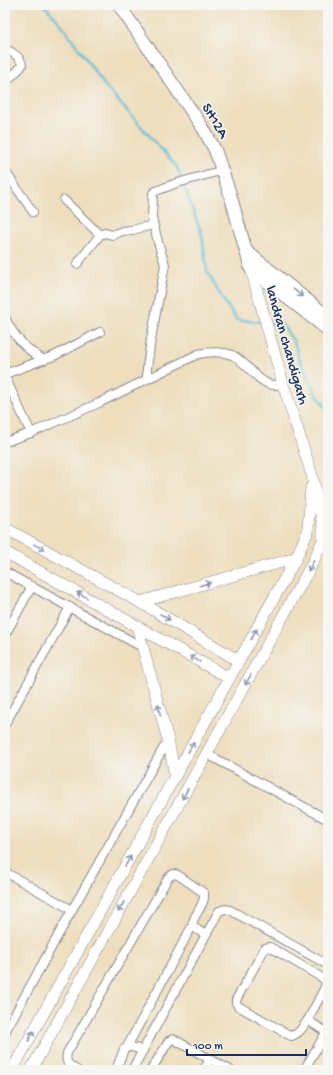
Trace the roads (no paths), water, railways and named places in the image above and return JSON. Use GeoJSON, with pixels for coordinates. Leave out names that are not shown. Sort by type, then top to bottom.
{"type":"FeatureCollection","features":[{"type":"Feature","properties":{"kind":"main road","name":"SH12A"},"geometry":{"type":"LineString","coordinates":[[119,5],[176,87],[203,128],[215,150],[223,170],[251,269]]}},
{"type":"Feature","properties":{"kind":"main road"},"geometry":{"type":"LineString","coordinates":[[246,251],[328,317]]}},
{"type":"Feature","properties":{"kind":"main road"},"geometry":{"type":"LineString","coordinates":[[251,269],[328,330]]}},
{"type":"Feature","properties":{"kind":"main road","name":"landran chandigarh"},"geometry":{"type":"LineString","coordinates":[[31,1070],[312,564],[323,540],[323,524],[312,475],[283,384],[251,269]]}},
{"type":"Feature","properties":{"kind":"main road"},"geometry":{"type":"LineString","coordinates":[[5,1065],[14,1065],[296,558],[308,531],[312,475]]}},
{"type":"Feature","properties":{"kind":"main road"},"geometry":{"type":"LineString","coordinates":[[5,528],[140,602],[239,661]]}},
{"type":"Feature","properties":{"kind":"main road"},"geometry":{"type":"LineString","coordinates":[[5,552],[229,678]]}},
{"type":"Feature","properties":{"kind":"main road"},"geometry":{"type":"LineString","coordinates":[[140,602],[296,558]]}},
{"type":"Feature","properties":{"kind":"main road"},"geometry":{"type":"LineString","coordinates":[[137,626],[168,740],[175,775]]}},
{"type":"Feature","properties":{"kind":"street"},"geometry":{"type":"LineString","coordinates":[[5,49],[21,60],[22,67],[5,83]]}},
{"type":"Feature","properties":{"kind":"street"},"geometry":{"type":"LineString","coordinates":[[147,379],[151,339],[165,265],[153,225],[153,194],[156,191],[180,182],[199,178],[223,170]]}},
{"type":"Feature","properties":{"kind":"street"},"geometry":{"type":"LineString","coordinates":[[5,171],[33,212]]}},
{"type":"Feature","properties":{"kind":"street"},"geometry":{"type":"LineString","coordinates":[[64,200],[100,235]]}},
{"type":"Feature","properties":{"kind":"street"},"geometry":{"type":"LineString","coordinates":[[77,264],[100,235],[105,233],[112,235],[122,231],[153,225]]}},
{"type":"Feature","properties":{"kind":"street"},"geometry":{"type":"LineString","coordinates":[[5,318],[11,331],[18,340],[33,354],[44,360]]}},
{"type":"Feature","properties":{"kind":"street"},"geometry":{"type":"LineString","coordinates":[[5,374],[56,355],[100,332]]}},
{"type":"Feature","properties":{"kind":"street"},"geometry":{"type":"LineString","coordinates":[[5,442],[31,433],[99,403],[198,354],[220,352],[232,355],[266,383],[273,386],[283,384]]}},
{"type":"Feature","properties":{"kind":"street"},"geometry":{"type":"LineString","coordinates":[[5,377],[31,433]]}},
{"type":"Feature","properties":{"kind":"street"},"geometry":{"type":"LineString","coordinates":[[5,572],[142,647]]}},
{"type":"Feature","properties":{"kind":"street"},"geometry":{"type":"LineString","coordinates":[[5,635],[32,586]]}},
{"type":"Feature","properties":{"kind":"street"},"geometry":{"type":"LineString","coordinates":[[5,724],[70,607]]}},
{"type":"Feature","properties":{"kind":"street"},"geometry":{"type":"LineString","coordinates":[[5,1032],[168,740]]}},
{"type":"Feature","properties":{"kind":"street"},"geometry":{"type":"LineString","coordinates":[[207,754],[328,820]]}},
{"type":"Feature","properties":{"kind":"street"},"geometry":{"type":"LineString","coordinates":[[5,872],[72,910]]}},
{"type":"Feature","properties":{"kind":"street"},"geometry":{"type":"LineString","coordinates":[[76,1070],[69,1066],[66,1059],[67,1053],[168,878],[173,874],[178,875],[204,893],[205,899],[127,1047],[124,1049],[116,1070]]}},
{"type":"Feature","properties":{"kind":"street"},"geometry":{"type":"LineString","coordinates":[[132,1070],[219,911],[225,908],[230,910],[328,965]]}},
{"type":"Feature","properties":{"kind":"street"},"geometry":{"type":"LineString","coordinates":[[192,926],[205,935]]}},
{"type":"Feature","properties":{"kind":"street"},"geometry":{"type":"LineString","coordinates":[[270,946],[324,979],[326,985],[309,1018],[300,1032],[291,1036],[238,1006],[236,1003],[236,1000],[265,948],[270,946]]}},
{"type":"Feature","properties":{"kind":"street"},"geometry":{"type":"LineString","coordinates":[[304,1070],[327,1030],[312,1023],[309,1018]]}},
{"type":"Feature","properties":{"kind":"street"},"geometry":{"type":"LineString","coordinates":[[151,1070],[169,1041],[173,1039],[229,1070]]}},
{"type":"Feature","properties":{"kind":"street"},"geometry":{"type":"LineString","coordinates":[[127,1047],[133,1047],[143,1051]]}},
{"type":"Feature","properties":{"kind":"street"},"geometry":{"type":"LineString","coordinates":[[204,1070],[210,1059]]}},
{"type":"Feature","properties":{"kind":"waterway"},"geometry":{"type":"LineString","coordinates":[[44,5],[62,25],[105,86],[177,167],[202,235],[207,271],[222,298],[237,320],[262,322]]}},
{"type":"Feature","properties":{"kind":"waterway"},"geometry":{"type":"LineString","coordinates":[[269,323],[282,324],[294,342],[299,358],[316,394],[328,410]]}}]}
